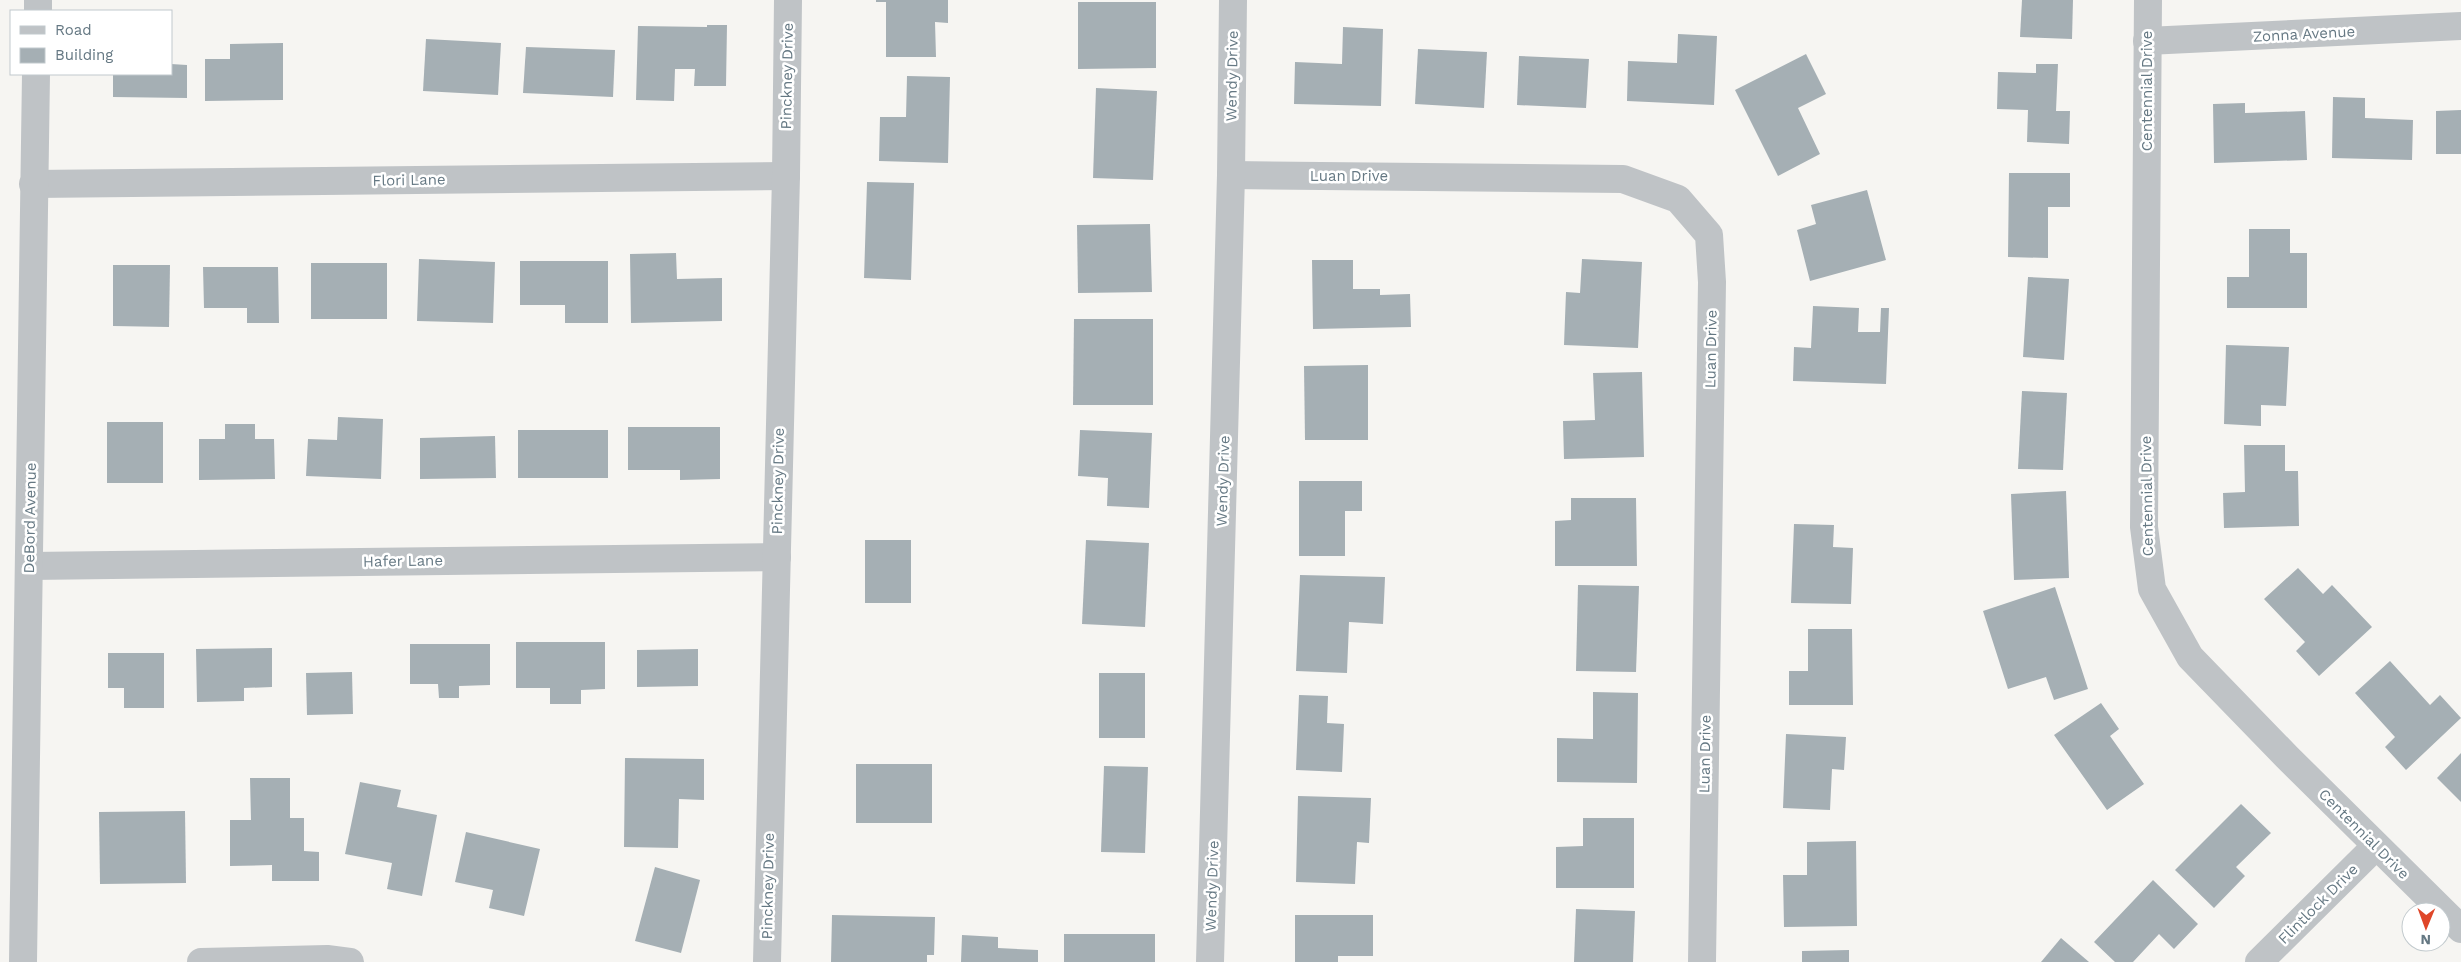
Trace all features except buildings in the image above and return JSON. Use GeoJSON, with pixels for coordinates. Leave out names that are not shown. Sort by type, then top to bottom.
{"type":"FeatureCollection","features":[{"type":"Feature","properties":{"kind":"street","name":"Pinckney Drive"},"geometry":{"type":"LineString","coordinates":[[767,962],[786,176],[788,0]]}},
{"type":"Feature","properties":{"kind":"street","name":"Wendy Drive"},"geometry":{"type":"LineString","coordinates":[[1210,962],[1231,175],[1232,0]]}},
{"type":"Feature","properties":{"kind":"street","name":"Centennial Drive"},"geometry":{"type":"LineString","coordinates":[[2148,0],[2144,527],[2152,590],[2190,657],[2376,846],[2461,929]]}},
{"type":"Feature","properties":{"kind":"street","name":"Zonna Avenue"},"geometry":{"type":"LineString","coordinates":[[2147,42],[2461,26]]}},
{"type":"Feature","properties":{"kind":"street","name":"DeBord Avenue"},"geometry":{"type":"LineString","coordinates":[[23,962],[36,75]]}},
{"type":"Feature","properties":{"kind":"street","name":"Luan Drive"},"geometry":{"type":"LineString","coordinates":[[1231,175],[1623,179],[1678,199],[1709,235],[1712,282],[1702,962]]}},
{"type":"Feature","properties":{"kind":"street","name":"Flori Lane"},"geometry":{"type":"LineString","coordinates":[[33,184],[786,176]]}},
{"type":"Feature","properties":{"kind":"street","name":"Hafer Lane"},"geometry":{"type":"LineString","coordinates":[[30,566],[777,557]]}},
{"type":"Feature","properties":{"kind":"street","name":"Flintlock Drive"},"geometry":{"type":"LineString","coordinates":[[2259,962],[2376,846]]}},
{"type":"Feature","properties":{"kind":"street"},"geometry":{"type":"LineString","coordinates":[[201,962],[327,959],[350,962]]}}]}
